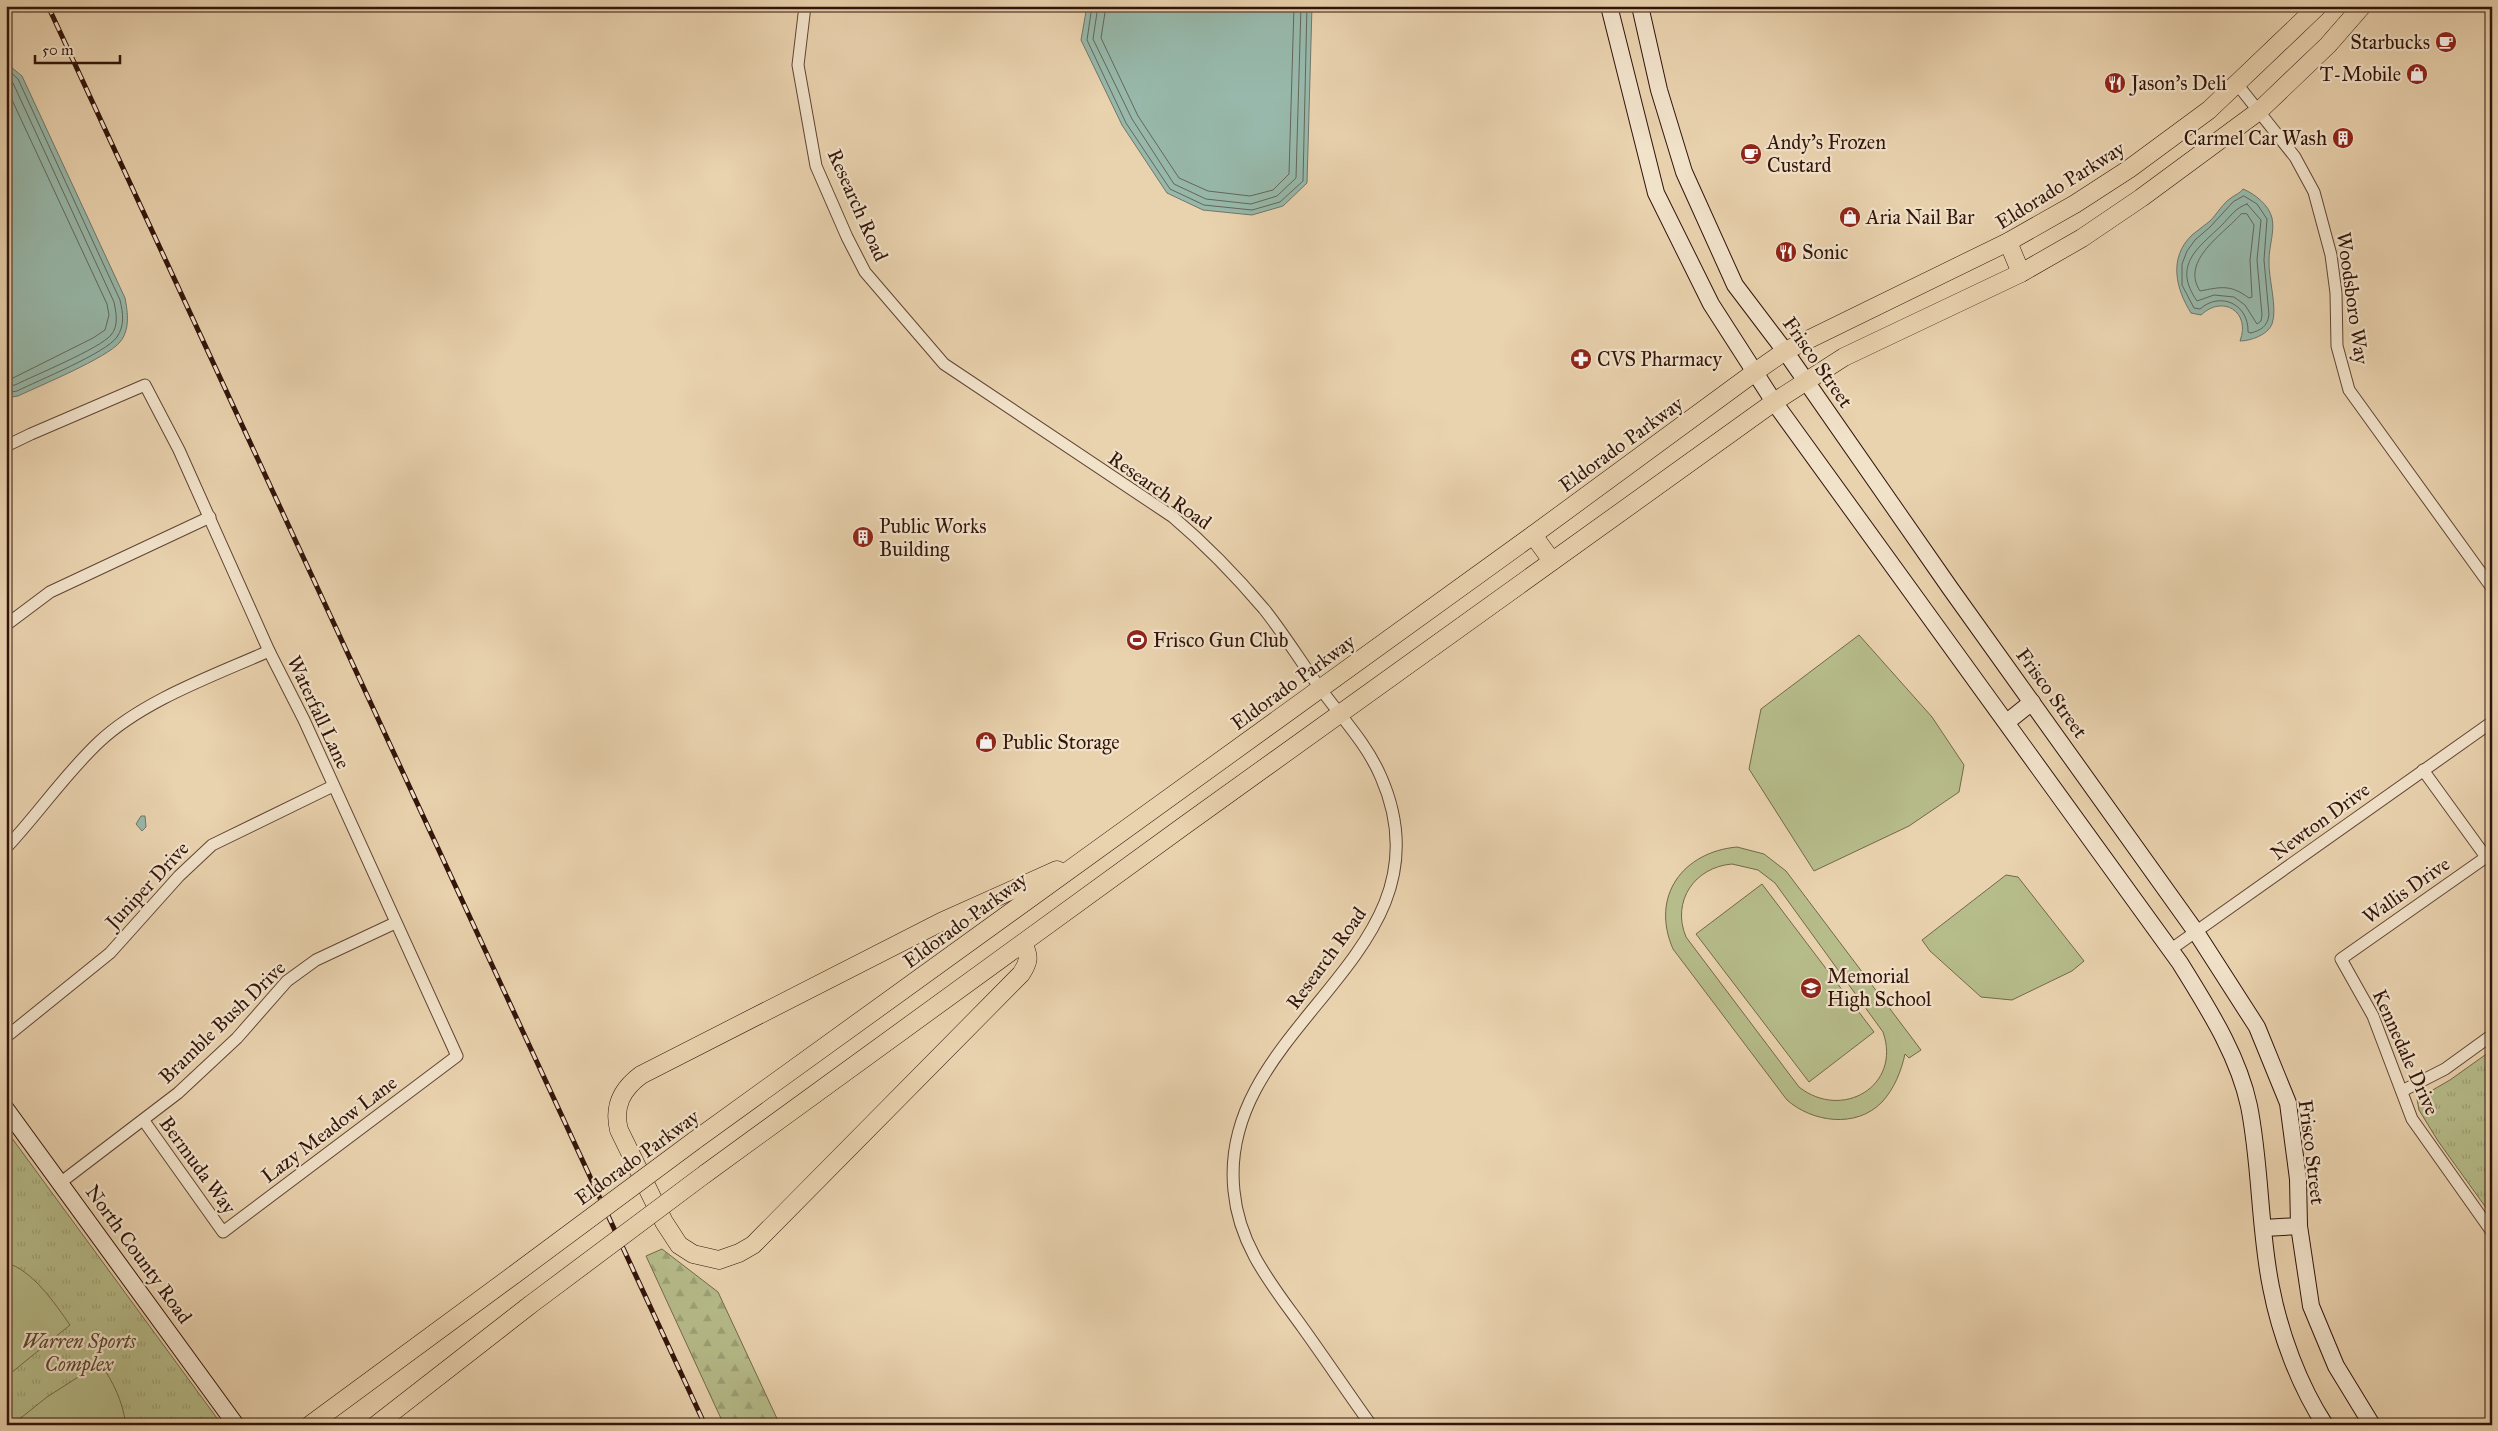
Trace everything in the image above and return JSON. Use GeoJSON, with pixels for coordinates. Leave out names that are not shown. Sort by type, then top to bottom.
{"type":"FeatureCollection","features":[{"type":"Feature","properties":{"kind":"main road","name":"Eldorado Parkway"},"geometry":{"type":"LineString","coordinates":[[310,1425],[694,1141],[1533,535],[1755,372],[1785,351],[2008,242],[2075,204],[2129,169],[2209,110],[2318,6]]}},
{"type":"Feature","properties":{"kind":"main road"},"geometry":{"type":"LineString","coordinates":[[376,1425],[530,1305],[705,1174],[1340,713],[1774,402],[1844,357],[2021,273],[2082,238],[2141,198],[2259,111],[2328,44],[2362,6]]}},
{"type":"Feature","properties":{"kind":"main road"},"geometry":{"type":"LineString","coordinates":[[2008,242],[2021,273]]}},
{"type":"Feature","properties":{"kind":"main road"},"geometry":{"type":"LineString","coordinates":[[1533,535],[1552,561]]}},
{"type":"Feature","properties":{"kind":"main road"},"geometry":{"type":"LineString","coordinates":[[1023,944],[1028,954],[1028,964],[1021,974],[753,1245],[739,1253],[719,1260],[693,1254],[679,1245],[664,1222],[619,1130],[616,1117],[619,1100],[627,1085],[640,1075],[941,922],[1101,848]]}},
{"type":"Feature","properties":{"kind":"street","name":"Research Road"},"geometry":{"type":"LineString","coordinates":[[805,6],[798,65],[816,166],[847,237],[866,272],[944,364],[1173,517],[1206,545],[1265,611],[1320,689],[1340,713],[1373,761],[1388,795],[1396,832],[1395,870],[1382,913],[1368,939],[1257,1084],[1247,1104],[1237,1136],[1233,1187],[1239,1221],[1255,1261],[1371,1425]]}},
{"type":"Feature","properties":{"kind":"street"},"geometry":{"type":"LineString","coordinates":[[1609,6],[1656,193],[1711,304],[1774,402],[2007,722],[2170,950],[2218,1023],[2243,1088],[2251,1123],[2270,1286],[2281,1327],[2301,1381],[2325,1425]]}},
{"type":"Feature","properties":{"kind":"street","name":"Frisco Street"},"geometry":{"type":"LineString","coordinates":[[1640,6],[1659,90],[1684,172],[1735,285],[1785,351],[2196,932],[2257,1027],[2288,1103],[2298,1180],[2299,1226],[2311,1306],[2336,1366],[2372,1425]]}},
{"type":"Feature","properties":{"kind":"street","name":"Woodsboro Way"},"geometry":{"type":"LineString","coordinates":[[2237,84],[2302,166],[2318,202],[2331,255],[2336,293],[2338,346],[2349,390],[2492,588]]}},
{"type":"Feature","properties":{"kind":"street","name":"Waterfall Lane"},"geometry":{"type":"LineString","coordinates":[[6,446],[145,385],[179,450],[269,651],[395,923],[430,993],[457,1056]]}},
{"type":"Feature","properties":{"kind":"street"},"geometry":{"type":"LineString","coordinates":[[6,625],[50,592],[210,517]]}},
{"type":"Feature","properties":{"kind":"street"},"geometry":{"type":"LineString","coordinates":[[6,848],[100,742],[133,717],[190,686],[269,651]]}},
{"type":"Feature","properties":{"kind":"street"},"geometry":{"type":"LineString","coordinates":[[2007,722],[2032,702]]}},
{"type":"Feature","properties":{"kind":"street","name":"Newton Drive"},"geometry":{"type":"LineString","coordinates":[[2170,950],[2492,722]]}},
{"type":"Feature","properties":{"kind":"street"},"geometry":{"type":"LineString","coordinates":[[2423,770],[2489,855]]}},
{"type":"Feature","properties":{"kind":"street","name":"Juniper Drive"},"geometry":{"type":"LineString","coordinates":[[6,1037],[110,953],[179,876],[212,844],[333,786]]}},
{"type":"Feature","properties":{"kind":"street","name":"Wallis Drive"},"geometry":{"type":"LineString","coordinates":[[2341,959],[2489,855]]}},
{"type":"Feature","properties":{"kind":"street","name":"Bramble Bush Drive"},"geometry":{"type":"LineString","coordinates":[[60,1183],[144,1121],[237,1038],[287,981],[316,960],[395,923]]}},
{"type":"Feature","properties":{"kind":"street","name":"Kennedale Drive"},"geometry":{"type":"LineString","coordinates":[[2341,959],[2373,1016],[2412,1119],[2492,1232]]}},
{"type":"Feature","properties":{"kind":"street"},"geometry":{"type":"LineString","coordinates":[[2402,1091],[2445,1069],[2492,1036]]}},
{"type":"Feature","properties":{"kind":"street","name":"Lazy Meadow Lane"},"geometry":{"type":"LineString","coordinates":[[223,1232],[457,1056]]}},
{"type":"Feature","properties":{"kind":"street","name":"North County Road"},"geometry":{"type":"LineString","coordinates":[[6,1109],[236,1425]]}},
{"type":"Feature","properties":{"kind":"street","name":"Bermuda Way"},"geometry":{"type":"LineString","coordinates":[[144,1121],[223,1232]]}},
{"type":"Feature","properties":{"kind":"street"},"geometry":{"type":"LineString","coordinates":[[2264,1228],[2299,1226]]}},
{"type":"Feature","properties":{"kind":"green space"},"geometry":{"type":"Polygon","coordinates":[[[1859,635],[1932,717],[1964,765],[1959,792],[1909,826],[1814,871],[1749,769],[1761,709],[1859,635]]]}},
{"type":"Feature","properties":{"kind":"green space"},"geometry":{"type":"Polygon","coordinates":[[[1737,847],[1764,854],[1786,871],[1921,1050],[1909,1058],[1905,1054],[1893,1086],[1882,1102],[1871,1111],[1847,1119],[1834,1119],[1809,1113],[1797,1108],[1787,1100],[1673,949],[1667,930],[1666,911],[1669,895],[1676,880],[1687,867],[1701,858],[1718,851],[1737,847]],[[1732,864],[1707,872],[1697,879],[1684,899],[1682,924],[1686,937],[1799,1087],[1816,1097],[1833,1100],[1849,1099],[1864,1092],[1876,1082],[1884,1068],[1887,1051],[1883,1032],[1775,883],[1758,870],[1732,864]]]}},
{"type":"Feature","properties":{"kind":"green space"},"geometry":{"type":"Polygon","coordinates":[[[2006,875],[2018,877],[2084,961],[2072,971],[2012,1000],[1981,997],[1930,951],[1922,940],[2006,875]]]}},
{"type":"Feature","properties":{"kind":"green space"},"geometry":{"type":"Polygon","coordinates":[[[1762,884],[1874,1032],[1809,1082],[1696,934],[1762,884]]]}},
{"type":"Feature","properties":{"kind":"green space"},"geometry":{"type":"Polygon","coordinates":[[[2492,1050],[2492,1216],[2438,1141],[2419,1110],[2417,1099],[2450,1080],[2492,1050]]]}},
{"type":"Feature","properties":{"kind":"green space","name":"Warren Sports Complex"},"geometry":{"type":"Polygon","coordinates":[[[6,1130],[222,1425],[6,1425],[6,1130]]]}},
{"type":"Feature","properties":{"kind":"green space"},"geometry":{"type":"Polygon","coordinates":[[[662,1249],[718,1292],[780,1425],[724,1425],[646,1256],[662,1249]]]}},
{"type":"Feature","properties":{"kind":"green space"},"geometry":{"type":"Polygon","coordinates":[[[6,1263],[25,1272],[34,1280],[70,1325],[6,1377],[6,1263]]]}},
{"type":"Feature","properties":{"kind":"green space"},"geometry":{"type":"Polygon","coordinates":[[[100,1363],[117,1392],[126,1425],[12,1425],[47,1397],[100,1363]]]}},
{"type":"Feature","properties":{"kind":"water"},"geometry":{"type":"Polygon","coordinates":[[[1087,6],[1312,6],[1307,183],[1283,206],[1252,215],[1203,210],[1167,193],[1122,125],[1081,40],[1087,6]]]}},
{"type":"Feature","properties":{"kind":"water"},"geometry":{"type":"Polygon","coordinates":[[[6,63],[22,76],[125,298],[127,327],[120,342],[102,356],[18,396],[6,398],[6,63]]]}},
{"type":"Feature","properties":{"kind":"water"},"geometry":{"type":"Polygon","coordinates":[[[2243,189],[2261,200],[2272,218],[2273,228],[2269,267],[2274,317],[2270,328],[2263,334],[2253,339],[2240,341],[2242,322],[2233,309],[2226,306],[2218,306],[2209,309],[2201,315],[2191,313],[2178,284],[2177,263],[2184,244],[2192,235],[2210,221],[2225,203],[2243,189]]]}},
{"type":"Feature","properties":{"kind":"water"},"geometry":{"type":"Polygon","coordinates":[[[141,816],[145,816],[146,827],[142,831],[136,824],[141,816]]]}},
{"type":"Feature","properties":{"kind":"railway"},"geometry":{"type":"LineString","coordinates":[[48,6],[705,1425]]}},
{"type":"Feature","properties":{"kind":"place","name":"Starbucks"},"geometry":{"type":"Point","coordinates":[2446,42]}},
{"type":"Feature","properties":{"kind":"place","name":"T-Mobile"},"geometry":{"type":"Point","coordinates":[2417,74]}},
{"type":"Feature","properties":{"kind":"place","name":"Jason's Deli"},"geometry":{"type":"Point","coordinates":[2115,83]}},
{"type":"Feature","properties":{"kind":"place","name":"Carmel Car Wash"},"geometry":{"type":"Point","coordinates":[2343,138]}},
{"type":"Feature","properties":{"kind":"place","name":"Andy's Frozen Custard"},"geometry":{"type":"Point","coordinates":[1751,154]}},
{"type":"Feature","properties":{"kind":"place","name":"Aria Nail Bar"},"geometry":{"type":"Point","coordinates":[1850,217]}},
{"type":"Feature","properties":{"kind":"place","name":"Sonic"},"geometry":{"type":"Point","coordinates":[1786,252]}},
{"type":"Feature","properties":{"kind":"place","name":"CVS Pharmacy"},"geometry":{"type":"Point","coordinates":[1581,359]}},
{"type":"Feature","properties":{"kind":"place","name":"Public Works Building"},"geometry":{"type":"Point","coordinates":[863,537]}},
{"type":"Feature","properties":{"kind":"place","name":"Frisco Gun Club"},"geometry":{"type":"Point","coordinates":[1137,640]}},
{"type":"Feature","properties":{"kind":"place","name":"Public Storage"},"geometry":{"type":"Point","coordinates":[986,742]}},
{"type":"Feature","properties":{"kind":"place","name":"Memorial High School"},"geometry":{"type":"Point","coordinates":[1811,988]}}]}
